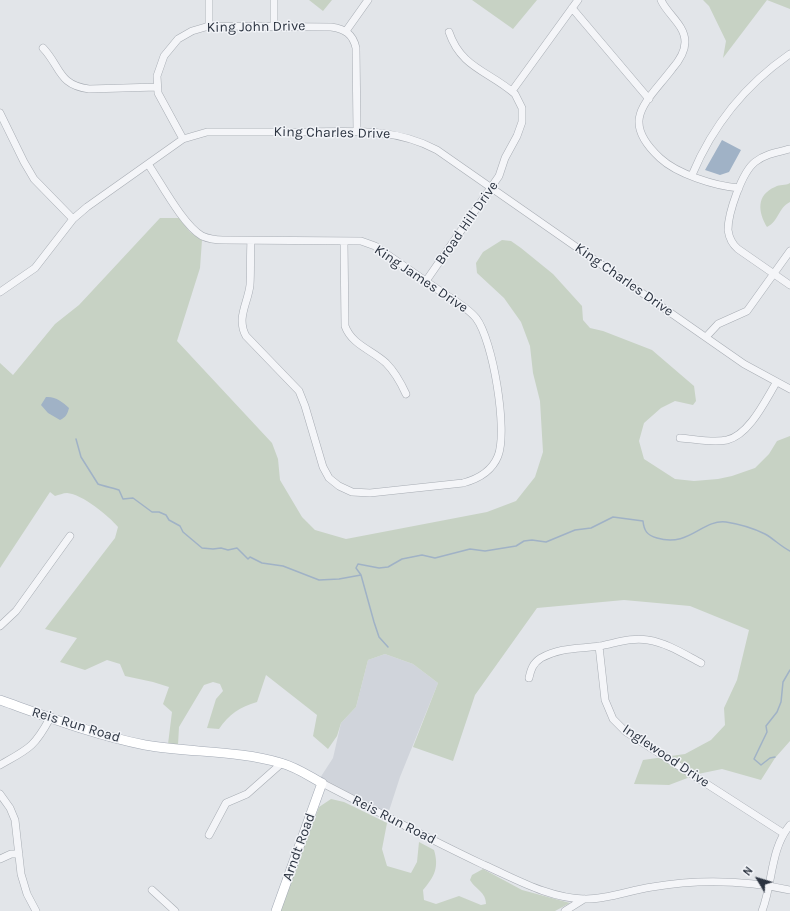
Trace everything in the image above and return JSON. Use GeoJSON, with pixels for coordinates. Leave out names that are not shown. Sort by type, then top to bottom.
{"type":"FeatureCollection","features":[{"type":"Feature","properties":{"kind":"main road","name":"Reis Run Road"},"geometry":{"type":"LineString","coordinates":[[0,700],[50,718],[120,740],[167,748],[231,754],[282,763],[322,783]]}},
{"type":"Feature","properties":{"kind":"main road","name":"Arndt Road"},"geometry":{"type":"LineString","coordinates":[[276,911],[322,783]]}},
{"type":"Feature","properties":{"kind":"street"},"geometry":{"type":"LineString","coordinates":[[209,0],[209,26]]}},
{"type":"Feature","properties":{"kind":"street"},"geometry":{"type":"LineString","coordinates":[[274,0],[274,25]]}},
{"type":"Feature","properties":{"kind":"street"},"geometry":{"type":"LineString","coordinates":[[357,131],[356,48],[352,37],[346,31],[368,0]]}},
{"type":"Feature","properties":{"kind":"street"},"geometry":{"type":"LineString","coordinates":[[512,91],[578,0]]}},
{"type":"Feature","properties":{"kind":"street"},"geometry":{"type":"LineString","coordinates":[[661,0],[665,9],[682,29],[685,43],[679,60],[649,99],[638,119],[642,138],[651,150],[668,165],[716,184],[739,188]]}},
{"type":"Feature","properties":{"kind":"street"},"geometry":{"type":"LineString","coordinates":[[572,8],[649,99]]}},
{"type":"Feature","properties":{"kind":"street","name":"King John Drive"},"geometry":{"type":"LineString","coordinates":[[184,139],[161,99],[157,87],[160,63],[168,49],[187,33],[209,26],[274,25],[331,27],[346,31]]}},
{"type":"Feature","properties":{"kind":"street","name":"Broad Hill Drive"},"geometry":{"type":"LineString","coordinates":[[426,281],[492,188],[499,176],[505,158],[517,136],[522,122],[522,108],[517,97],[512,91],[466,60],[454,46],[449,32]]}},
{"type":"Feature","properties":{"kind":"street"},"geometry":{"type":"LineString","coordinates":[[43,48],[49,54],[62,77],[69,84],[78,88],[157,87]]}},
{"type":"Feature","properties":{"kind":"street"},"geometry":{"type":"LineString","coordinates":[[692,175],[714,130],[736,101],[771,67],[790,54]]}},
{"type":"Feature","properties":{"kind":"street"},"geometry":{"type":"LineString","coordinates":[[0,113],[34,179],[73,219]]}},
{"type":"Feature","properties":{"kind":"street","name":"King Charles Drive"},"geometry":{"type":"LineString","coordinates":[[0,292],[35,268],[73,219],[184,139],[207,132],[357,131],[388,133],[420,141],[437,150],[744,364],[776,383],[790,389]]}},
{"type":"Feature","properties":{"kind":"street"},"geometry":{"type":"LineString","coordinates":[[790,149],[774,152],[754,162],[744,176],[739,188],[728,230],[730,238],[738,249],[790,285]]}},
{"type":"Feature","properties":{"kind":"street","name":"King James Drive"},"geometry":{"type":"LineString","coordinates":[[148,164],[184,218],[198,233],[215,240],[362,241],[375,246],[466,309],[477,319],[483,332],[495,372],[501,439],[498,456],[490,469],[484,474],[470,481],[370,494],[352,492],[333,482],[325,473],[299,391],[246,336],[243,330],[241,318],[250,287],[251,241]]}},
{"type":"Feature","properties":{"kind":"street"},"geometry":{"type":"LineString","coordinates":[[344,241],[345,326],[355,342],[381,359],[390,368],[406,394]]}},
{"type":"Feature","properties":{"kind":"street"},"geometry":{"type":"LineString","coordinates":[[706,338],[718,324],[747,311],[790,251]]}},
{"type":"Feature","properties":{"kind":"street"},"geometry":{"type":"LineString","coordinates":[[680,438],[722,440],[738,436],[746,428],[776,383]]}},
{"type":"Feature","properties":{"kind":"street"},"geometry":{"type":"LineString","coordinates":[[0,626],[16,611],[70,536]]}},
{"type":"Feature","properties":{"kind":"street"},"geometry":{"type":"LineString","coordinates":[[529,678],[532,666],[540,659],[569,648],[599,646],[626,640],[646,639],[664,643],[701,663]]}},
{"type":"Feature","properties":{"kind":"street","name":"Inglewood Drive"},"geometry":{"type":"LineString","coordinates":[[599,646],[605,700],[613,719],[626,732],[783,833]]}},
{"type":"Feature","properties":{"kind":"street"},"geometry":{"type":"LineString","coordinates":[[0,765],[33,745],[40,737],[50,718]]}},
{"type":"Feature","properties":{"kind":"street"},"geometry":{"type":"LineString","coordinates":[[209,835],[226,803],[246,794],[282,763]]}},
{"type":"Feature","properties":{"kind":"street","name":"Reis Run Road"},"geometry":{"type":"LineString","coordinates":[[322,783],[432,841],[538,890],[558,895],[584,899],[602,897],[651,887],[700,881],[735,881],[769,885],[790,890]]}},
{"type":"Feature","properties":{"kind":"street"},"geometry":{"type":"LineString","coordinates":[[0,794],[10,808],[15,820],[24,884],[36,911]]}},
{"type":"Feature","properties":{"kind":"street"},"geometry":{"type":"LineString","coordinates":[[762,911],[777,848],[783,833],[790,825]]}},
{"type":"Feature","properties":{"kind":"street"},"geometry":{"type":"LineString","coordinates":[[0,859],[11,854],[19,854]]}},
{"type":"Feature","properties":{"kind":"street"},"geometry":{"type":"LineString","coordinates":[[152,890],[175,911]]}},
{"type":"Feature","properties":{"kind":"street"},"geometry":{"type":"LineString","coordinates":[[565,911],[584,899]]}},
{"type":"Feature","properties":{"kind":"shaded area"},"geometry":{"type":"Polygon","coordinates":[[[385,654],[413,664],[438,683],[400,777],[388,814],[320,778],[333,758],[341,723],[356,707],[368,660],[385,654]]]}},
{"type":"Feature","properties":{"kind":"green space"},"geometry":{"type":"Polygon","coordinates":[[[309,0],[332,0],[323,11],[309,0]]]}},
{"type":"Feature","properties":{"kind":"green space"},"geometry":{"type":"Polygon","coordinates":[[[472,0],[537,0],[513,29],[472,0]]]}},
{"type":"Feature","properties":{"kind":"green space"},"geometry":{"type":"Polygon","coordinates":[[[703,0],[767,0],[723,58],[726,41],[709,6],[703,0]]]}},
{"type":"Feature","properties":{"kind":"green space"},"geometry":{"type":"Polygon","coordinates":[[[767,0],[790,0],[790,9],[767,0]]]}},
{"type":"Feature","properties":{"kind":"green space"},"geometry":{"type":"Polygon","coordinates":[[[790,183],[790,202],[767,227],[762,216],[760,204],[764,195],[769,190],[777,186],[790,183]]]}},
{"type":"Feature","properties":{"kind":"green space"},"geometry":{"type":"Polygon","coordinates":[[[160,218],[179,218],[190,232],[202,240],[200,268],[177,341],[272,443],[278,459],[280,480],[302,517],[315,530],[346,539],[487,512],[516,501],[535,477],[543,452],[540,401],[533,373],[530,346],[521,322],[504,298],[477,273],[476,263],[483,252],[502,240],[511,241],[553,274],[582,306],[583,320],[590,328],[603,331],[652,350],[694,386],[696,401],[693,405],[675,401],[661,408],[644,423],[639,441],[644,459],[675,479],[694,481],[718,479],[755,468],[769,454],[777,441],[790,436],[790,741],[775,758],[761,780],[722,769],[698,774],[669,785],[634,784],[643,760],[685,754],[711,740],[725,725],[724,708],[737,680],[749,630],[690,606],[624,600],[537,608],[475,695],[453,761],[413,747],[438,683],[413,664],[385,654],[368,660],[356,707],[341,723],[337,736],[328,749],[313,736],[317,715],[266,675],[257,702],[245,706],[235,712],[219,729],[207,728],[216,699],[223,691],[220,684],[213,682],[204,685],[179,727],[178,745],[168,744],[172,712],[163,704],[169,687],[125,676],[120,664],[107,660],[85,670],[60,662],[77,638],[45,629],[115,538],[118,527],[102,512],[80,497],[67,493],[55,496],[50,492],[0,568],[0,363],[13,375],[55,324],[79,305],[160,218]]]}},
{"type":"Feature","properties":{"kind":"green space"},"geometry":{"type":"Polygon","coordinates":[[[331,799],[344,802],[387,823],[382,849],[387,866],[411,873],[417,862],[419,842],[434,850],[436,861],[435,871],[423,890],[424,900],[436,904],[459,896],[481,905],[486,904],[483,894],[470,880],[472,875],[483,869],[522,890],[570,903],[555,911],[280,911],[319,807],[331,799]]]}},
{"type":"Feature","properties":{"kind":"water"},"geometry":{"type":"Polygon","coordinates":[[[722,140],[741,150],[729,172],[720,175],[705,170],[722,140]]]}},
{"type":"Feature","properties":{"kind":"water"},"geometry":{"type":"Polygon","coordinates":[[[46,397],[53,397],[69,408],[65,417],[60,420],[48,413],[41,405],[46,397]]]}},
{"type":"Feature","properties":{"kind":"waterway"},"geometry":{"type":"LineString","coordinates":[[76,439],[81,457],[98,484],[119,490],[123,499],[133,498],[152,512],[159,512],[166,515],[169,520],[180,526],[183,532],[202,548],[221,548],[228,550],[237,548],[248,559],[250,557],[262,563],[283,566],[319,580],[339,579],[361,575],[356,568],[358,564],[379,568],[388,567],[402,559],[422,555],[435,558],[470,549],[485,551],[516,546],[524,541],[532,540],[546,542],[575,530],[591,528],[613,517],[643,521],[645,530],[648,534],[657,538],[668,540],[687,537],[717,522],[726,522],[751,528],[765,534],[790,551]]}},
{"type":"Feature","properties":{"kind":"waterway"},"geometry":{"type":"LineString","coordinates":[[361,575],[379,637],[388,647]]}},
{"type":"Feature","properties":{"kind":"waterway"},"geometry":{"type":"LineString","coordinates":[[775,757],[770,758],[761,765],[754,759],[767,732],[766,726],[777,712],[781,702],[783,682],[790,670]]}}]}
